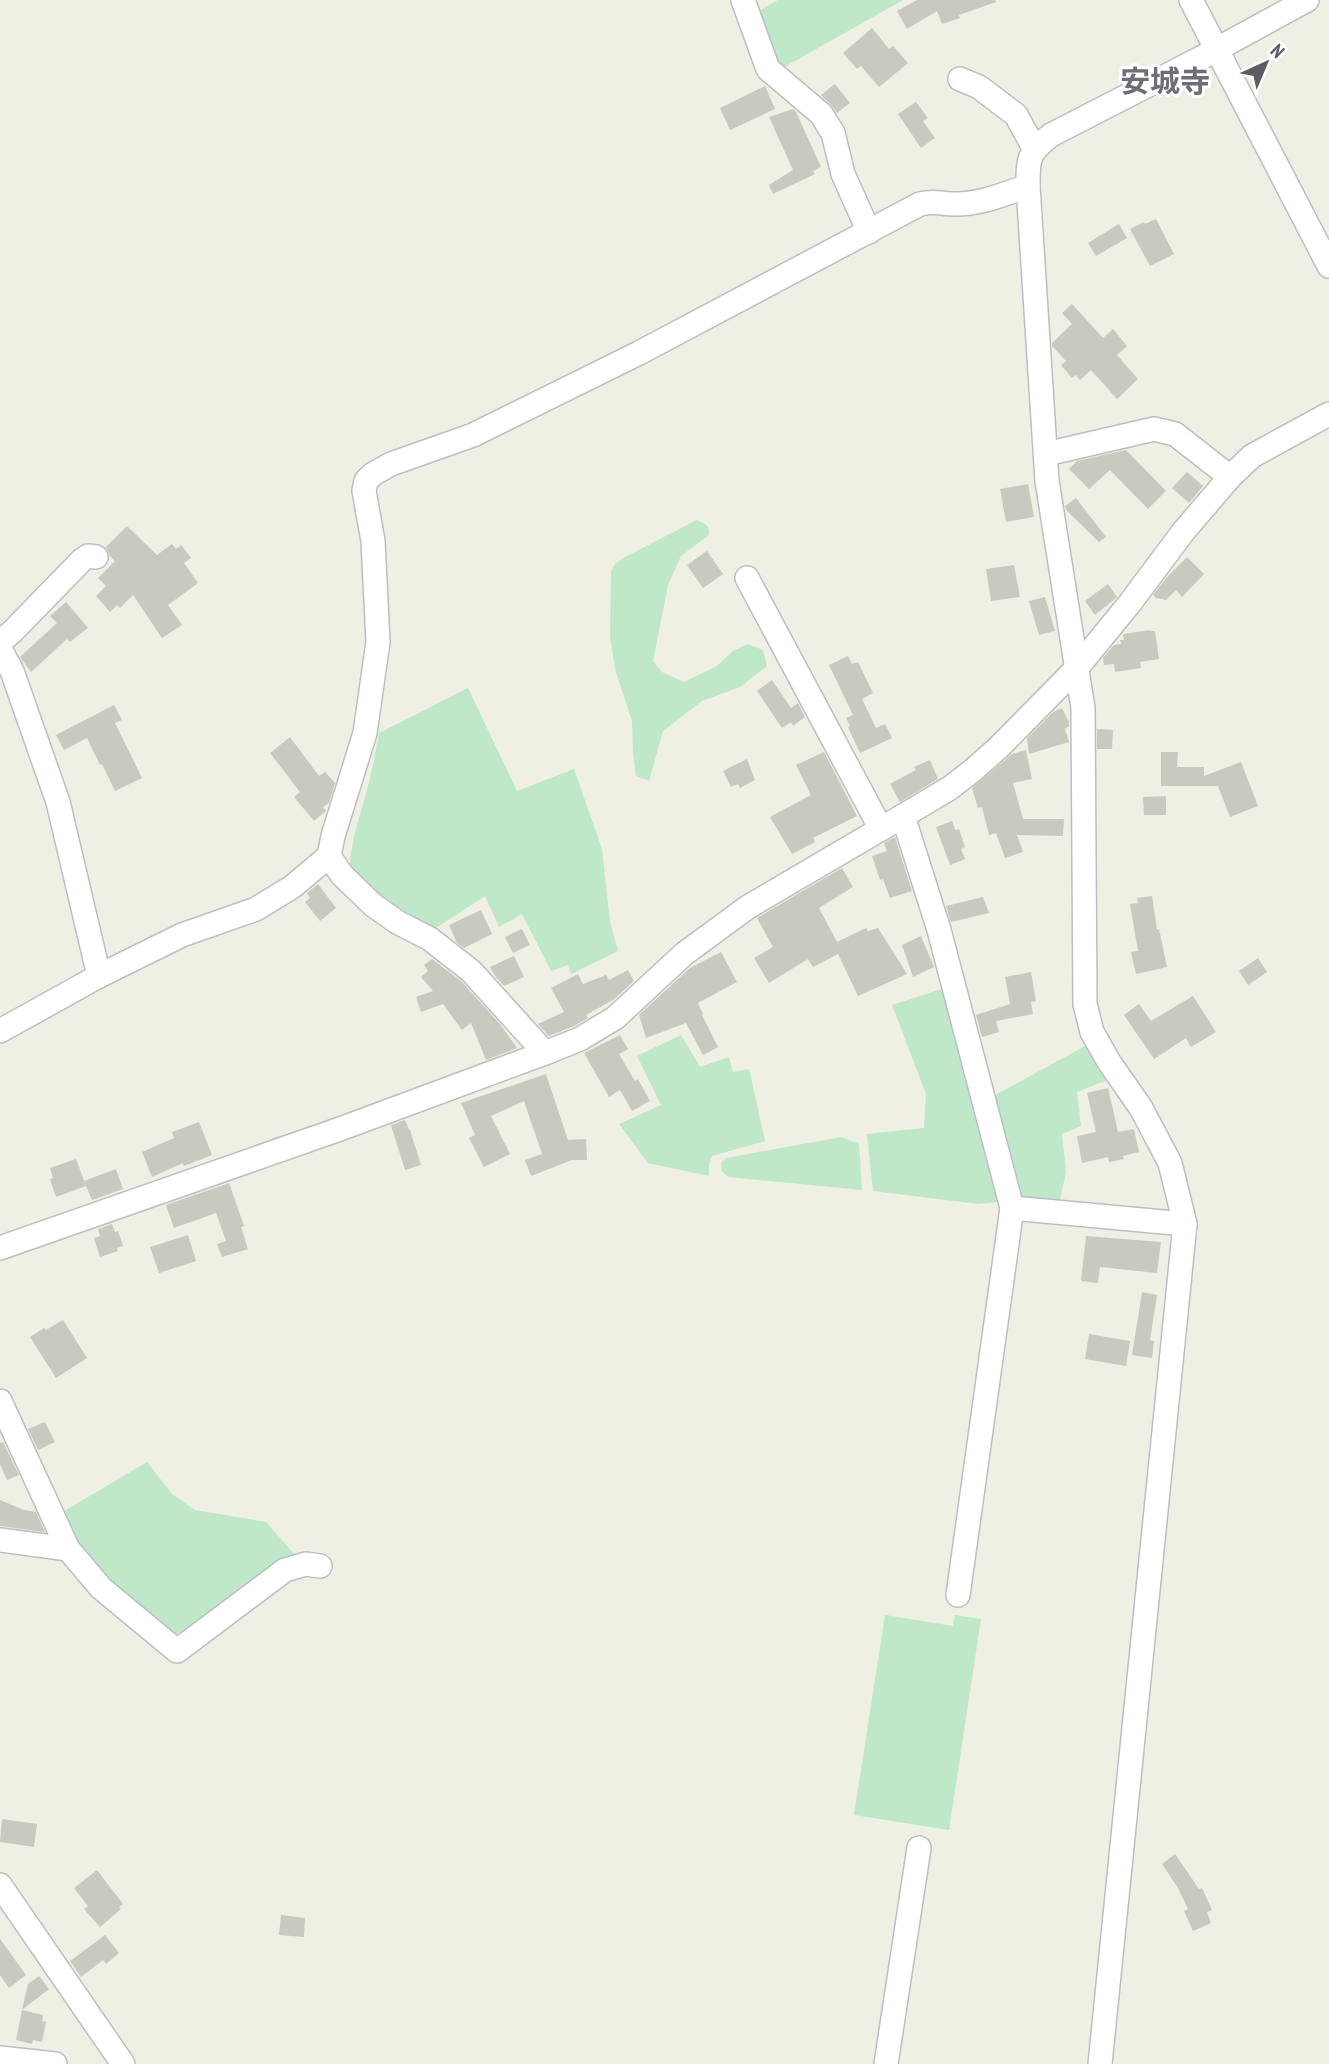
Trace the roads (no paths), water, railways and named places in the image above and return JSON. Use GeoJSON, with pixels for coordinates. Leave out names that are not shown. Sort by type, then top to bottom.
{"type":"FeatureCollection","features":[{"type":"Feature","properties":{"kind":"street"},"geometry":{"type":"LineString","coordinates":[[743,0],[768,69],[821,114],[832,133],[843,174],[869,232]]}},
{"type":"Feature","properties":{"kind":"street"},"geometry":{"type":"LineString","coordinates":[[1191,0],[1329,265]]}},
{"type":"Feature","properties":{"kind":"street"},"geometry":{"type":"LineString","coordinates":[[1100,2064],[1185,1224],[1170,1163],[1141,1108],[1092,1032],[1085,1004],[1083,708],[1047,481],[1028,161],[1034,148],[1051,135],[1307,0]]}},
{"type":"Feature","properties":{"kind":"street"},"geometry":{"type":"LineString","coordinates":[[960,79],[979,86],[1016,115],[1034,148]]}},
{"type":"Feature","properties":{"kind":"street"},"geometry":{"type":"LineString","coordinates":[[0,1031],[99,976],[182,935],[256,909],[292,887],[329,856],[365,733],[378,642],[373,541],[364,491],[366,481],[373,474],[391,464],[473,435],[615,365],[920,204],[934,200],[952,204],[985,201],[1028,186]]}},
{"type":"Feature","properties":{"kind":"street"},"geometry":{"type":"LineString","coordinates":[[0,1248],[340,1129],[545,1053],[580,1039],[615,1018],[684,954],[748,907],[950,788],[972,771],[1076,669],[1230,477],[1252,456],[1329,414]]}},
{"type":"Feature","properties":{"kind":"street"},"geometry":{"type":"LineString","coordinates":[[1046,454],[1154,429],[1175,434],[1230,477]]}},
{"type":"Feature","properties":{"kind":"street"},"geometry":{"type":"LineString","coordinates":[[0,642],[82,560],[88,556],[96,557]]}},
{"type":"Feature","properties":{"kind":"street"},"geometry":{"type":"LineString","coordinates":[[747,578],[881,829]]}},
{"type":"Feature","properties":{"kind":"street"},"geometry":{"type":"LineString","coordinates":[[0,649],[12,671],[58,802],[99,976]]}},
{"type":"Feature","properties":{"kind":"street"},"geometry":{"type":"LineString","coordinates":[[903,816],[939,930],[1012,1208],[958,1595]]}},
{"type":"Feature","properties":{"kind":"street"},"geometry":{"type":"LineString","coordinates":[[329,856],[341,875],[373,905],[397,922],[430,939],[471,971],[545,1053]]}},
{"type":"Feature","properties":{"kind":"street"},"geometry":{"type":"LineString","coordinates":[[1012,1208],[1185,1224]]}},
{"type":"Feature","properties":{"kind":"street"},"geometry":{"type":"LineString","coordinates":[[0,1401],[68,1549],[101,1587],[177,1651],[285,1570],[306,1563],[320,1566]]}},
{"type":"Feature","properties":{"kind":"street"},"geometry":{"type":"LineString","coordinates":[[0,1540],[68,1549]]}},
{"type":"Feature","properties":{"kind":"street"},"geometry":{"type":"LineString","coordinates":[[886,2064],[919,1848]]}},
{"type":"Feature","properties":{"kind":"street"},"geometry":{"type":"LineString","coordinates":[[0,1885],[123,2064]]}},
{"type":"Feature","properties":{"kind":"street"},"geometry":{"type":"LineString","coordinates":[[0,2058],[55,2064]]}},
{"type":"Feature","properties":{"kind":"district","name":"安城寺"},"geometry":{"type":"Point","coordinates":[1165,80]}}]}
